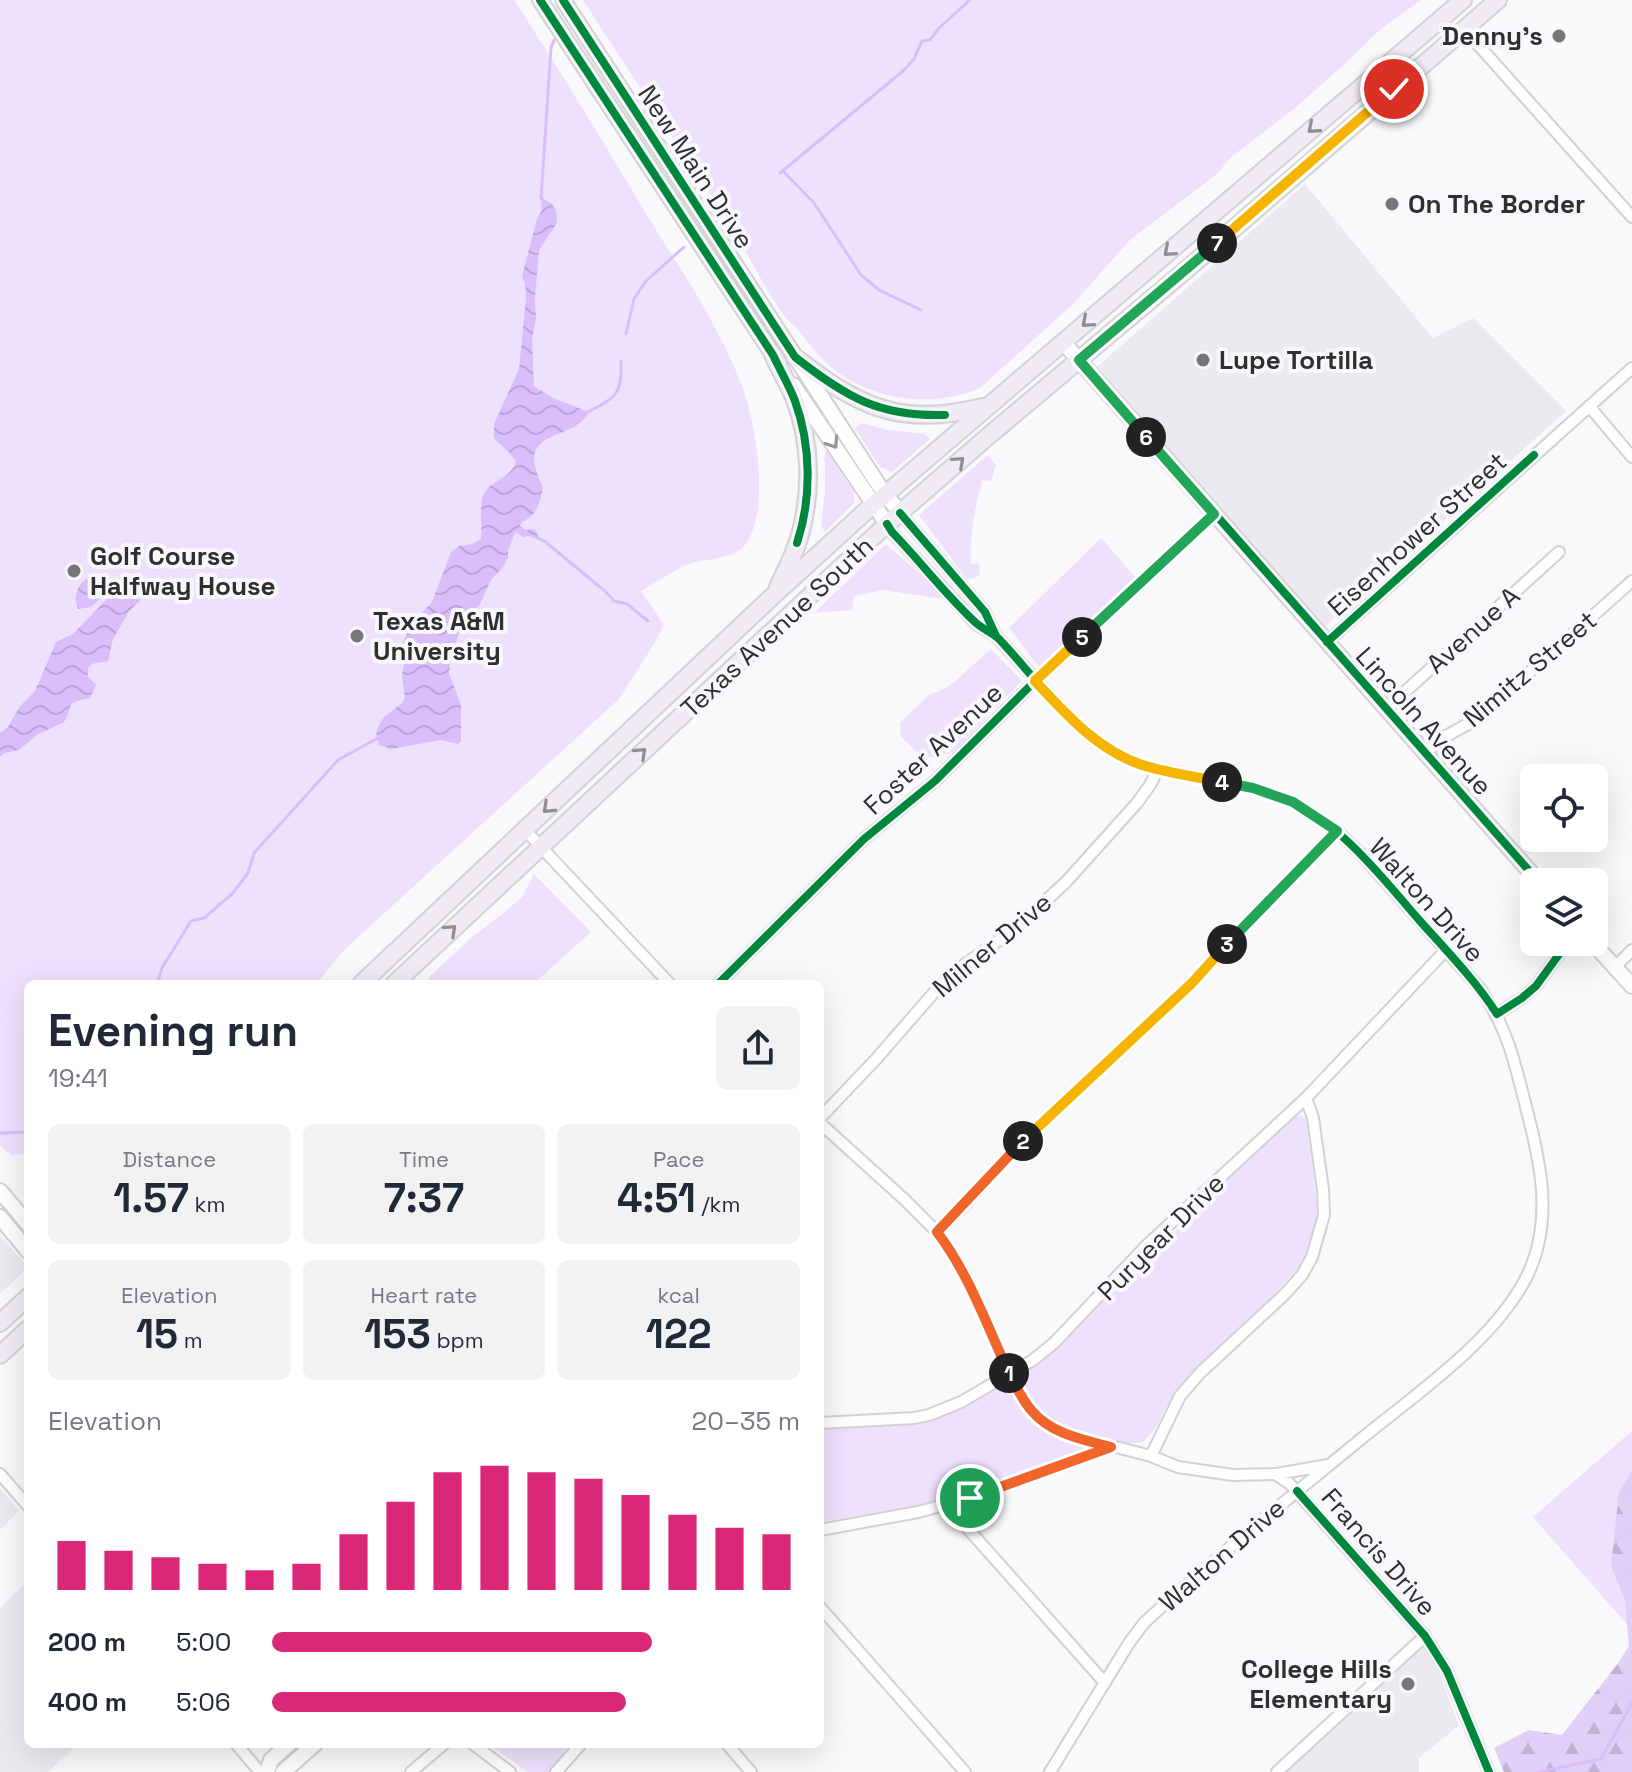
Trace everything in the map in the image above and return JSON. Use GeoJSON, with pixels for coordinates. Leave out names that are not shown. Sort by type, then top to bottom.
{"type":"FeatureCollection","features":[{"type":"Feature","properties":{"kind":"main road","name":"Texas Avenue South"},"geometry":{"type":"LineString","coordinates":[[365,980],[775,594],[880,500],[1463,0]]}},
{"type":"Feature","properties":{"kind":"main road","name":"Texas Avenue South"},"geometry":{"type":"LineString","coordinates":[[398,980],[894,518],[1498,0]]}},
{"type":"Feature","properties":{"kind":"main road"},"geometry":{"type":"LineString","coordinates":[[1271,164],[1287,182]]}},
{"type":"Feature","properties":{"kind":"main road"},"geometry":{"type":"LineString","coordinates":[[773,355],[795,400],[805,441],[807,472],[800,535],[775,594]]}},
{"type":"Feature","properties":{"kind":"main road"},"geometry":{"type":"LineString","coordinates":[[795,357],[841,391],[888,410],[945,415],[988,406]]}},
{"type":"Feature","properties":{"kind":"main road"},"geometry":{"type":"LineString","coordinates":[[675,688],[690,707]]}},
{"type":"Feature","properties":{"kind":"main road"},"geometry":{"type":"LineString","coordinates":[[0,1323],[24,1301]]}},
{"type":"Feature","properties":{"kind":"main road"},"geometry":{"type":"LineString","coordinates":[[0,1355],[24,1333]]}},
{"type":"Feature","properties":{"kind":"street","name":"New Main Drive"},"geometry":{"type":"LineString","coordinates":[[540,0],[773,355],[880,500]]}},
{"type":"Feature","properties":{"kind":"street","name":"New Main Drive"},"geometry":{"type":"LineString","coordinates":[[563,0],[795,357],[880,500]]}},
{"type":"Feature","properties":{"kind":"street"},"geometry":{"type":"LineString","coordinates":[[1464,29],[1632,217]]}},
{"type":"Feature","properties":{"kind":"street"},"geometry":{"type":"LineString","coordinates":[[635,145],[651,134]]}},
{"type":"Feature","properties":{"kind":"street","name":"Lincoln Avenue"},"geometry":{"type":"LineString","coordinates":[[1063,342],[1527,868]]}},
{"type":"Feature","properties":{"kind":"street","name":"Eisenhower Street"},"geometry":{"type":"LineString","coordinates":[[1327,642],[1632,368]]}},
{"type":"Feature","properties":{"kind":"street"},"geometry":{"type":"LineString","coordinates":[[1589,406],[1632,457]]}},
{"type":"Feature","properties":{"kind":"street"},"geometry":{"type":"LineString","coordinates":[[880,500],[894,518]]}},
{"type":"Feature","properties":{"kind":"street","name":"Foster Avenue"},"geometry":{"type":"LineString","coordinates":[[722,980],[854,848],[935,781],[1035,681],[1214,514]]}},
{"type":"Feature","properties":{"kind":"street","name":"Walton Drive"},"geometry":{"type":"LineString","coordinates":[[894,518],[892,532],[976,624],[996,636]]}},
{"type":"Feature","properties":{"kind":"street","name":"Walton Drive"},"geometry":{"type":"LineString","coordinates":[[894,518],[985,612],[996,636],[1035,681],[1092,738],[1127,759],[1158,769],[1253,788],[1293,802],[1337,831],[1361,854],[1482,991],[1497,1014],[1512,1050],[1542,1180],[1540,1241],[1518,1292],[1507,1308],[1460,1357],[1297,1491],[1144,1623],[1050,1772]]}},
{"type":"Feature","properties":{"kind":"street","name":"Avenue A"},"geometry":{"type":"LineString","coordinates":[[1386,709],[1559,552]]}},
{"type":"Feature","properties":{"kind":"street","name":"Nimitz Street"},"geometry":{"type":"LineString","coordinates":[[1426,753],[1439,740],[1477,719],[1632,581]]}},
{"type":"Feature","properties":{"kind":"street","name":"Milner Drive"},"geometry":{"type":"LineString","coordinates":[[824,1117],[937,989],[957,970],[1016,928],[1066,882],[1137,803],[1158,769]]}},
{"type":"Feature","properties":{"kind":"street"},"geometry":{"type":"LineString","coordinates":[[525,830],[666,980]]}},
{"type":"Feature","properties":{"kind":"street"},"geometry":{"type":"LineString","coordinates":[[937,1232],[1014,1149],[1192,983],[1337,831]]}},
{"type":"Feature","properties":{"kind":"street","name":"Puryear Drive"},"geometry":{"type":"LineString","coordinates":[[825,1423],[929,1415],[961,1402],[1033,1360],[1054,1343],[1146,1246],[1306,1098],[1446,950]]}},
{"type":"Feature","properties":{"kind":"street"},"geometry":{"type":"LineString","coordinates":[[1615,967],[1632,950]]}},
{"type":"Feature","properties":{"kind":"street"},"geometry":{"type":"LineString","coordinates":[[1497,1014],[1536,986],[1558,956]]}},
{"type":"Feature","properties":{"kind":"street"},"geometry":{"type":"LineString","coordinates":[[1605,956],[1632,986]]}},
{"type":"Feature","properties":{"kind":"street"},"geometry":{"type":"LineString","coordinates":[[1151,1456],[1180,1396],[1200,1373],[1284,1295],[1302,1275],[1312,1257],[1324,1215],[1313,1118],[1306,1098]]}},
{"type":"Feature","properties":{"kind":"street"},"geometry":{"type":"LineString","coordinates":[[824,1125],[937,1232],[949,1248],[1024,1401],[1042,1421],[1069,1435],[1189,1469],[1233,1475],[1275,1474],[1330,1464]]}},
{"type":"Feature","properties":{"kind":"street"},"geometry":{"type":"LineString","coordinates":[[0,1191],[24,1219]]}},
{"type":"Feature","properties":{"kind":"street"},"geometry":{"type":"LineString","coordinates":[[0,1217],[24,1246]]}},
{"type":"Feature","properties":{"kind":"street"},"geometry":{"type":"LineString","coordinates":[[824,1529],[918,1512],[970,1498],[1111,1447]]}},
{"type":"Feature","properties":{"kind":"street"},"geometry":{"type":"LineString","coordinates":[[0,1474],[24,1501]]}},
{"type":"Feature","properties":{"kind":"street","name":"Francis Drive"},"geometry":{"type":"LineString","coordinates":[[1275,1474],[1297,1491],[1425,1636],[1447,1671],[1489,1772]]}},
{"type":"Feature","properties":{"kind":"street"},"geometry":{"type":"LineString","coordinates":[[946,1504],[1105,1683]]}},
{"type":"Feature","properties":{"kind":"street"},"geometry":{"type":"LineString","coordinates":[[824,1612],[965,1772]]}},
{"type":"Feature","properties":{"kind":"street"},"geometry":{"type":"LineString","coordinates":[[1277,1772],[1425,1636]]}},
{"type":"Feature","properties":{"kind":"street"},"geometry":{"type":"LineString","coordinates":[[239,1748],[260,1772]]}},
{"type":"Feature","properties":{"kind":"street"},"geometry":{"type":"LineString","coordinates":[[267,1772],[271,1760],[284,1748]]}},
{"type":"Feature","properties":{"kind":"street"},"geometry":{"type":"LineString","coordinates":[[283,1772],[310,1748]]}},
{"type":"Feature","properties":{"kind":"street"},"geometry":{"type":"LineString","coordinates":[[411,1772],[439,1748]]}},
{"type":"Feature","properties":{"kind":"street"},"geometry":{"type":"LineString","coordinates":[[478,1748],[510,1772]]}},
{"type":"Feature","properties":{"kind":"street"},"geometry":{"type":"LineString","coordinates":[[556,1772],[577,1748]]}},
{"type":"Feature","properties":{"kind":"street"},"geometry":{"type":"LineString","coordinates":[[730,1748],[751,1772]]}},
{"type":"Feature","properties":{"kind":"street"},"geometry":{"type":"LineString","coordinates":[[297,1772],[301,1756]]}},
{"type":"Feature","properties":{"kind":"shaded area","name":"Texas A&M University"},"geometry":{"type":"Polygon","coordinates":[[[0,0],[514,0],[688,282],[733,364],[747,402],[756,444],[759,490],[753,530],[740,550],[689,564],[641,591],[664,625],[619,699],[345,949],[319,980],[24,980],[24,1155],[12,1155],[0,1146],[0,0]]]}},
{"type":"Feature","properties":{"kind":"shaded area"},"geometry":{"type":"Polygon","coordinates":[[[583,0],[1421,0],[1381,29],[1294,109],[1231,157],[1217,174],[1130,240],[1073,304],[980,388],[945,398],[908,399],[873,391],[840,374],[826,363],[786,318],[583,0]]]}},
{"type":"Feature","properties":{"kind":"shaded area"},"geometry":{"type":"Polygon","coordinates":[[[1305,184],[1433,338],[1473,318],[1566,411],[1326,626],[1096,368],[1305,184]]]}},
{"type":"Feature","properties":{"kind":"shaded area"},"geometry":{"type":"Polygon","coordinates":[[[861,423],[925,434],[930,439],[892,472],[880,467],[855,428],[861,423]]]}},
{"type":"Feature","properties":{"kind":"shaded area"},"geometry":{"type":"Polygon","coordinates":[[[827,451],[854,492],[854,503],[825,532],[821,526],[827,451]]]}},
{"type":"Feature","properties":{"kind":"shaded area"},"geometry":{"type":"Polygon","coordinates":[[[988,455],[996,465],[991,481],[982,480],[971,543],[971,564],[979,563],[980,574],[967,579],[919,515],[988,455]]]}},
{"type":"Feature","properties":{"kind":"shaded area"},"geometry":{"type":"Polygon","coordinates":[[[1101,538],[1135,577],[1039,667],[1009,628],[1101,538]]]}},
{"type":"Feature","properties":{"kind":"shaded area"},"geometry":{"type":"Polygon","coordinates":[[[886,544],[949,600],[883,590],[854,596],[852,610],[814,613],[886,544]]]}},
{"type":"Feature","properties":{"kind":"shaded area"},"geometry":{"type":"Polygon","coordinates":[[[991,649],[1022,681],[953,753],[924,758],[901,737],[900,723],[930,694],[952,684],[991,649]]]}},
{"type":"Feature","properties":{"kind":"shaded area"},"geometry":{"type":"Polygon","coordinates":[[[534,874],[591,932],[537,980],[428,978],[472,937],[522,897],[534,874]]]}},
{"type":"Feature","properties":{"kind":"shaded area"},"geometry":{"type":"Polygon","coordinates":[[[1302,1115],[1306,1119],[1318,1210],[1316,1228],[1302,1263],[1171,1399],[1154,1430],[1143,1442],[1093,1448],[943,1501],[824,1521],[824,1427],[924,1421],[951,1412],[1052,1350],[1292,1118],[1302,1115]]]}},
{"type":"Feature","properties":{"kind":"shaded area"},"geometry":{"type":"Polygon","coordinates":[[[0,1236],[24,1263],[24,1271],[0,1294],[0,1236]]]}},
{"type":"Feature","properties":{"kind":"shaded area"},"geometry":{"type":"Polygon","coordinates":[[[1632,1431],[1632,1630],[1533,1517],[1632,1431]]]}},
{"type":"Feature","properties":{"kind":"shaded area"},"geometry":{"type":"Polygon","coordinates":[[[0,1488],[19,1511],[0,1530],[0,1488]]]}},
{"type":"Feature","properties":{"kind":"shaded area"},"geometry":{"type":"Polygon","coordinates":[[[24,1585],[24,1748],[74,1748],[48,1772],[0,1772],[0,1608],[24,1585]]]}},
{"type":"Feature","properties":{"kind":"shaded area","name":"College Hills Elementary"},"geometry":{"type":"Polygon","coordinates":[[[1425,1636],[1459,1725],[1419,1758],[1419,1772],[1277,1772],[1425,1636]]]}},
{"type":"Feature","properties":{"kind":"shaded area"},"geometry":{"type":"Polygon","coordinates":[[[494,1748],[571,1748],[550,1772],[528,1772],[494,1748]]]}},
{"type":"Feature","properties":{"kind":"green space"},"geometry":{"type":"Polygon","coordinates":[[[1632,1471],[1632,1772],[1504,1772],[1494,1748],[1529,1730],[1562,1735],[1629,1646],[1625,1600],[1611,1566],[1619,1492],[1632,1471]]]}},
{"type":"Feature","properties":{"kind":"water"},"geometry":{"type":"Polygon","coordinates":[[[541,197],[552,204],[557,223],[539,250],[536,319],[532,339],[534,386],[553,398],[589,412],[581,422],[540,445],[535,454],[535,468],[543,487],[542,493],[534,512],[520,526],[526,530],[534,529],[549,545],[515,532],[503,567],[491,580],[479,606],[465,617],[451,656],[449,673],[461,705],[461,741],[458,744],[441,740],[391,749],[379,745],[376,733],[384,717],[405,698],[404,665],[400,650],[403,641],[415,620],[432,602],[451,552],[481,539],[484,493],[509,473],[516,462],[494,438],[494,424],[519,369],[526,298],[522,276],[542,210],[541,197]]]}},
{"type":"Feature","properties":{"kind":"water"},"geometry":{"type":"Polygon","coordinates":[[[88,578],[127,583],[139,591],[140,601],[130,610],[113,639],[108,661],[89,667],[88,676],[96,685],[90,698],[73,703],[64,722],[37,735],[19,750],[0,757],[0,733],[35,691],[56,642],[73,634],[110,596],[111,592],[108,592],[91,607],[78,609],[77,592],[88,578]]]}},
{"type":"Feature","properties":{"kind":"waterway"},"geometry":{"type":"LineString","coordinates":[[780,173],[903,71],[914,59],[922,41],[930,40],[970,0]]}},
{"type":"Feature","properties":{"kind":"waterway"},"geometry":{"type":"LineString","coordinates":[[541,199],[554,40]]}},
{"type":"Feature","properties":{"kind":"waterway"},"geometry":{"type":"LineString","coordinates":[[783,171],[814,203],[861,275],[879,290],[921,310]]}},
{"type":"Feature","properties":{"kind":"waterway"},"geometry":{"type":"LineString","coordinates":[[626,334],[634,299],[646,281],[684,247]]}},
{"type":"Feature","properties":{"kind":"waterway"},"geometry":{"type":"LineString","coordinates":[[588,412],[616,393],[621,361]]}},
{"type":"Feature","properties":{"kind":"waterway"},"geometry":{"type":"LineString","coordinates":[[548,544],[614,601],[627,604],[648,621]]}},
{"type":"Feature","properties":{"kind":"waterway"},"geometry":{"type":"LineString","coordinates":[[158,980],[162,968],[191,921],[204,918],[232,894],[248,873],[254,853],[338,760],[378,738]]}},
{"type":"Feature","properties":{"kind":"waterway"},"geometry":{"type":"LineString","coordinates":[[0,1133],[24,1132]]}},
{"type":"Feature","properties":{"kind":"waterway"},"geometry":{"type":"LineString","coordinates":[[1539,1772],[1601,1759],[1632,1703]]}},
{"type":"Feature","properties":{"kind":"cycle path"},"geometry":{"type":"LineString","coordinates":[[540,0],[773,355],[790,389],[804,435],[808,472],[805,508],[797,543]]}},
{"type":"Feature","properties":{"kind":"cycle path"},"geometry":{"type":"LineString","coordinates":[[563,0],[795,357],[864,402],[901,412],[945,415]]}},
{"type":"Feature","properties":{"kind":"cycle path"},"geometry":{"type":"LineString","coordinates":[[1120,406],[1527,868]]}},
{"type":"Feature","properties":{"kind":"cycle path"},"geometry":{"type":"LineString","coordinates":[[1327,642],[1534,455]]}},
{"type":"Feature","properties":{"kind":"cycle path"},"geometry":{"type":"LineString","coordinates":[[900,513],[985,612],[996,636]]}},
{"type":"Feature","properties":{"kind":"cycle path"},"geometry":{"type":"LineString","coordinates":[[722,980],[864,839],[935,781],[1035,681],[1214,514]]}},
{"type":"Feature","properties":{"kind":"cycle path"},"geometry":{"type":"LineString","coordinates":[[887,524],[964,611],[999,639],[1076,724],[1106,747],[1146,765],[1274,795],[1297,805],[1337,832],[1372,866],[1497,1014],[1536,986],[1558,956]]}},
{"type":"Feature","properties":{"kind":"cycle path"},"geometry":{"type":"LineString","coordinates":[[1297,1491],[1425,1636],[1447,1671],[1489,1772]]}},
{"type":"Feature","properties":{"kind":"place","name":"Denny's"},"geometry":{"type":"Point","coordinates":[1559,36]}},
{"type":"Feature","properties":{"kind":"place","name":"On The Border"},"geometry":{"type":"Point","coordinates":[1392,204]}},
{"type":"Feature","properties":{"kind":"place","name":"Lupe Tortilla"},"geometry":{"type":"Point","coordinates":[1203,360]}},
{"type":"Feature","properties":{"kind":"place","name":"Golf Course Halfway House"},"geometry":{"type":"Point","coordinates":[74,571]}},
{"type":"Feature","properties":{"kind":"place","name":"Texas A&M University"},"geometry":{"type":"Point","coordinates":[357,636]}},
{"type":"Feature","properties":{"kind":"place","name":"College Hills Elementary"},"geometry":{"type":"Point","coordinates":[1408,1684]}},
{"type":"Feature","properties":{"kind":"route"},"geometry":{"type":"LineString","coordinates":[[970,1498],[1111,1447],[1051,1427],[1030,1410],[962,1270],[937,1232],[1014,1149],[1192,983],[1337,831],[1293,802],[1274,795],[1127,759],[1092,738],[1035,681],[1214,514],[1079,360],[1394,89]]}}]}
